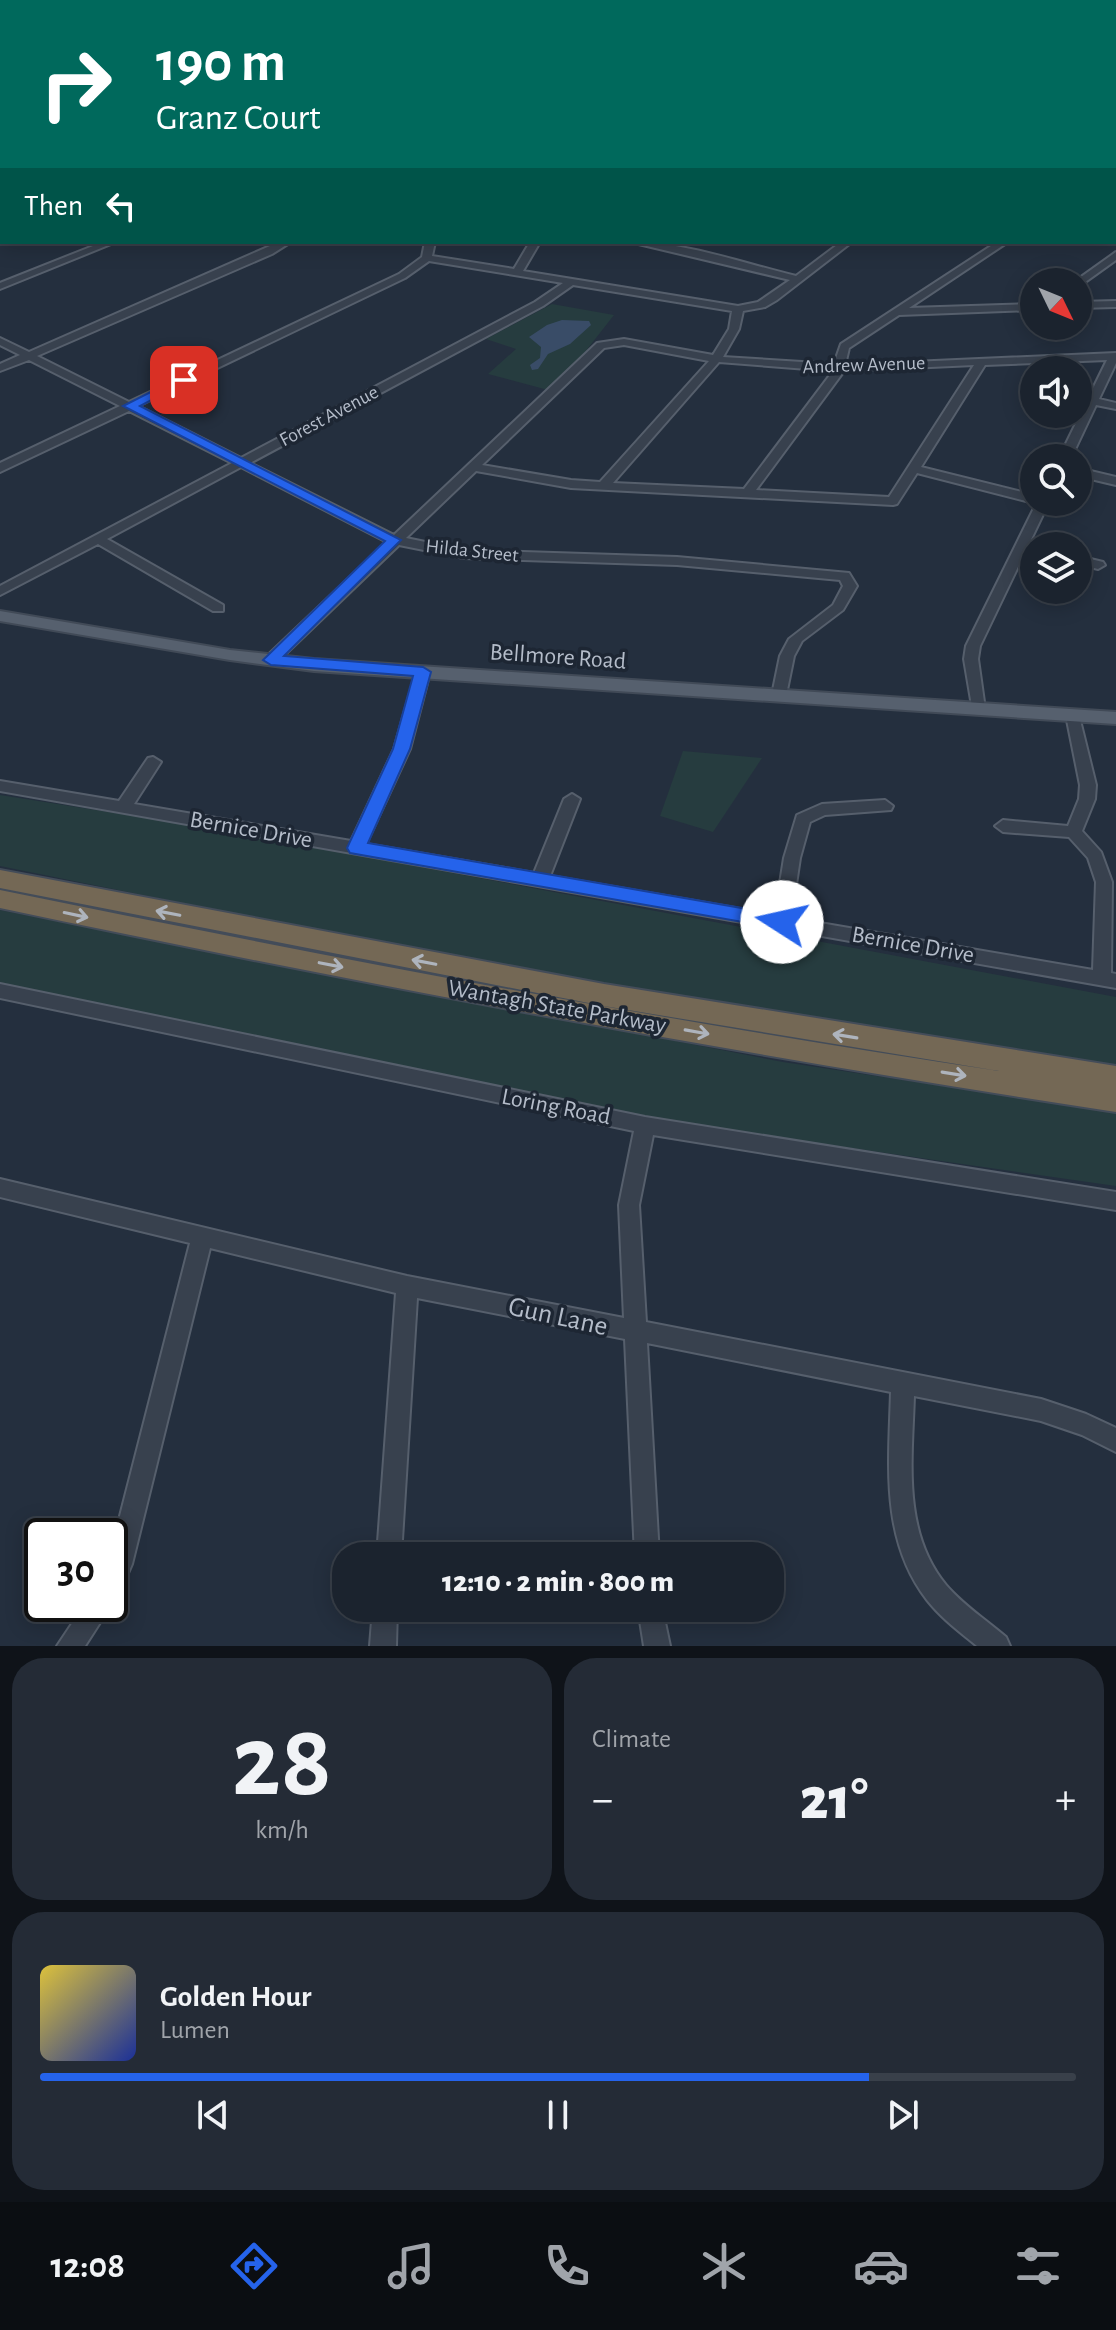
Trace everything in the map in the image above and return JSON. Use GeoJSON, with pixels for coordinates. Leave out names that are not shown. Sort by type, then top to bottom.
{"type":"FeatureCollection","features":[{"type":"Feature","properties":{"kind":"highway","name":"Wantagh State Parkway"},"geometry":{"type":"LineString","coordinates":[[0,879],[619,998],[1116,1078]]}},
{"type":"Feature","properties":{"kind":"highway","name":"Wantagh State Parkway"},"geometry":{"type":"LineString","coordinates":[[0,899],[496,997],[1116,1100]]}},
{"type":"Feature","properties":{"kind":"main road","name":"Bellmore Road"},"geometry":{"type":"LineString","coordinates":[[0,616],[271,660],[1116,718]]}},
{"type":"Feature","properties":{"kind":"street"},"geometry":{"type":"LineString","coordinates":[[0,286],[106,244]]}},
{"type":"Feature","properties":{"kind":"street"},"geometry":{"type":"LineString","coordinates":[[0,368],[283,244]]}},
{"type":"Feature","properties":{"kind":"street"},"geometry":{"type":"LineString","coordinates":[[0,468],[402,276],[427,258],[430,244]]}},
{"type":"Feature","properties":{"kind":"street"},"geometry":{"type":"LineString","coordinates":[[517,273],[534,244]]}},
{"type":"Feature","properties":{"kind":"street"},"geometry":{"type":"LineString","coordinates":[[645,244],[796,279]]}},
{"type":"Feature","properties":{"kind":"street"},"geometry":{"type":"LineString","coordinates":[[427,258],[738,309],[761,305],[841,244]]}},
{"type":"Feature","properties":{"kind":"street"},"geometry":{"type":"LineString","coordinates":[[747,494],[841,368],[841,353],[845,346],[1000,244]]}},
{"type":"Feature","properties":{"kind":"street"},"geometry":{"type":"LineString","coordinates":[[1092,273],[1116,255]]}},
{"type":"Feature","properties":{"kind":"street","name":"Forest Avenue"},"geometry":{"type":"LineString","coordinates":[[0,591],[539,304],[571,282]]}},
{"type":"Feature","properties":{"kind":"street"},"geometry":{"type":"LineString","coordinates":[[1092,305],[1116,304]]}},
{"type":"Feature","properties":{"kind":"street"},"geometry":{"type":"LineString","coordinates":[[896,312],[1020,308]]}},
{"type":"Feature","properties":{"kind":"street"},"geometry":{"type":"LineString","coordinates":[[603,486],[716,358],[734,329],[738,309]]}},
{"type":"Feature","properties":{"kind":"street","name":"Hilda Street"},"geometry":{"type":"LineString","coordinates":[[0,341],[394,540],[464,554],[677,561],[844,576],[850,586],[838,607],[796,639],[787,656],[779,695]]}},
{"type":"Feature","properties":{"kind":"street","name":"Andrew Avenue"},"geometry":{"type":"LineString","coordinates":[[471,467],[590,353],[601,345],[614,342],[767,365],[841,368],[1115,356]]}},
{"type":"Feature","properties":{"kind":"street"},"geometry":{"type":"LineString","coordinates":[[1072,444],[1115,356]]}},
{"type":"Feature","properties":{"kind":"street"},"geometry":{"type":"LineString","coordinates":[[271,660],[471,467],[547,482],[893,501],[982,361]]}},
{"type":"Feature","properties":{"kind":"street"},"geometry":{"type":"LineString","coordinates":[[1093,401],[1116,406]]}},
{"type":"Feature","properties":{"kind":"street"},"geometry":{"type":"LineString","coordinates":[[914,469],[1020,496]]}},
{"type":"Feature","properties":{"kind":"street"},"geometry":{"type":"LineString","coordinates":[[1092,475],[1116,481]]}},
{"type":"Feature","properties":{"kind":"street"},"geometry":{"type":"LineString","coordinates":[[98,539],[218,608]]}},
{"type":"Feature","properties":{"kind":"street"},"geometry":{"type":"LineString","coordinates":[[978,709],[971,659],[973,646],[1020,562]]}},
{"type":"Feature","properties":{"kind":"street"},"geometry":{"type":"LineString","coordinates":[[1092,564],[1098,565]]}},
{"type":"Feature","properties":{"kind":"street"},"geometry":{"type":"LineString","coordinates":[[356,848],[402,749],[423,672]]}},
{"type":"Feature","properties":{"kind":"street"},"geometry":{"type":"LineString","coordinates":[[1073,715],[1088,785],[1087,799],[1074,832]]}},
{"type":"Feature","properties":{"kind":"street"},"geometry":{"type":"LineString","coordinates":[[123,808],[153,762]]}},
{"type":"Feature","properties":{"kind":"street","name":"Bernice Drive"},"geometry":{"type":"LineString","coordinates":[[0,786],[1109,980]]}},
{"type":"Feature","properties":{"kind":"street"},"geometry":{"type":"LineString","coordinates":[[540,880],[572,799]]}},
{"type":"Feature","properties":{"kind":"street"},"geometry":{"type":"LineString","coordinates":[[782,922],[792,858],[803,819],[822,810],[885,806]]}},
{"type":"Feature","properties":{"kind":"street"},"geometry":{"type":"LineString","coordinates":[[1003,826],[1074,832],[1095,856],[1104,882],[1109,980]]}},
{"type":"Feature","properties":{"kind":"street","name":"Loring Road"},"geometry":{"type":"LineString","coordinates":[[0,991],[645,1125],[1116,1201]]}},
{"type":"Feature","properties":{"kind":"street"},"geometry":{"type":"LineString","coordinates":[[645,1125],[629,1205],[646,1542]]}},
{"type":"Feature","properties":{"kind":"street","name":"Gun Lane"},"geometry":{"type":"LineString","coordinates":[[0,1188],[407,1286],[1041,1410],[1086,1425],[1116,1440]]}},
{"type":"Feature","properties":{"kind":"street"},"geometry":{"type":"LineString","coordinates":[[128,1532],[202,1237]]}},
{"type":"Feature","properties":{"kind":"street"},"geometry":{"type":"LineString","coordinates":[[390,1542],[407,1286]]}},
{"type":"Feature","properties":{"kind":"street"},"geometry":{"type":"LineString","coordinates":[[903,1384],[901,1517],[911,1555],[936,1592],[997,1646]]}},
{"type":"Feature","properties":{"kind":"street"},"geometry":{"type":"LineString","coordinates":[[70,1646],[87,1622]]}},
{"type":"Feature","properties":{"kind":"street"},"geometry":{"type":"LineString","coordinates":[[383,1646],[384,1622]]}},
{"type":"Feature","properties":{"kind":"street"},"geometry":{"type":"LineString","coordinates":[[653,1622],[657,1646]]}},
{"type":"Feature","properties":{"kind":"green space"},"geometry":{"type":"Polygon","coordinates":[[[552,304],[614,315],[585,352],[548,390],[488,374],[516,349],[486,339],[552,304]]]}},
{"type":"Feature","properties":{"kind":"green space"},"geometry":{"type":"Polygon","coordinates":[[[683,751],[762,758],[713,832],[660,816],[683,751]]]}},
{"type":"Feature","properties":{"kind":"green space"},"geometry":{"type":"Polygon","coordinates":[[[0,795],[217,829],[1116,997],[1116,1065],[835,1024],[696,1000],[417,949],[0,866],[0,795]]]}},
{"type":"Feature","properties":{"kind":"green space"},"geometry":{"type":"Polygon","coordinates":[[[0,910],[783,1062],[1116,1112],[1116,1186],[642,1118],[0,984],[0,910]]]}},
{"type":"Feature","properties":{"kind":"water"},"geometry":{"type":"Polygon","coordinates":[[[562,320],[589,321],[591,325],[570,344],[548,354],[538,369],[532,370],[530,365],[540,358],[541,347],[529,337],[547,325],[562,320]]]}},
{"type":"Feature","properties":{"kind":"route"},"geometry":{"type":"LineString","coordinates":[[184,380],[130,406],[394,540],[271,660],[423,672],[402,749],[356,848],[782,922]]}}]}
